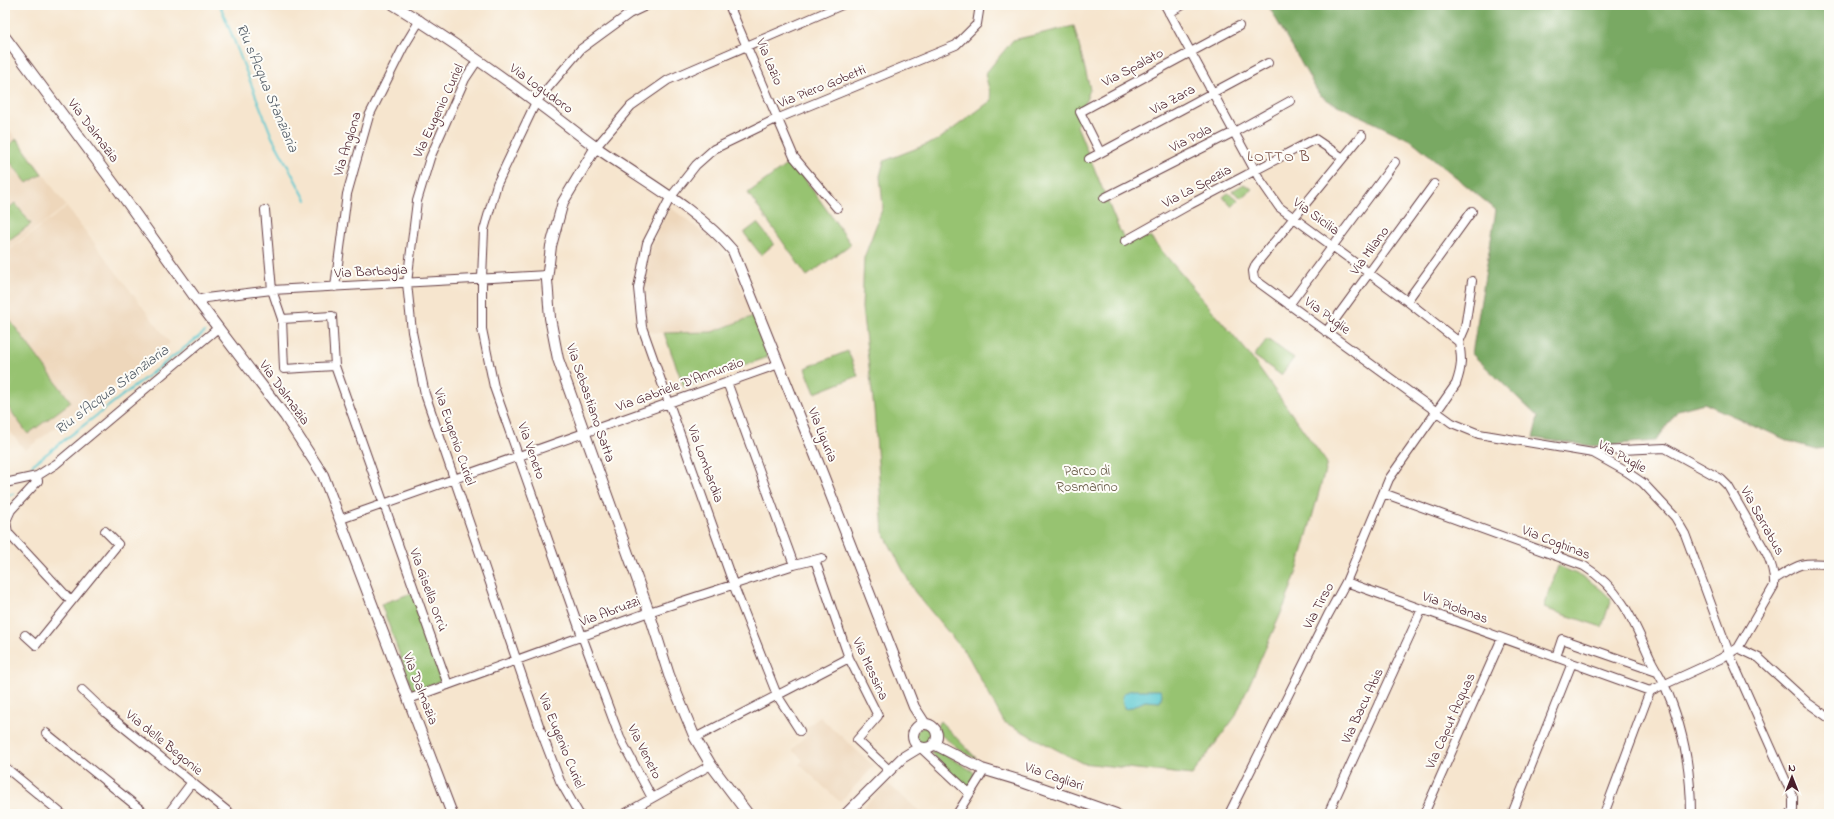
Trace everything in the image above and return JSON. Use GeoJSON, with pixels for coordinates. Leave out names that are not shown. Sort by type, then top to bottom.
{"type":"FeatureCollection","features":[{"type":"Feature","properties":{"kind":"street","name":"Via Logudoro"},"geometry":{"type":"LineString","coordinates":[[394,5],[420,20],[536,102],[596,147],[670,198]]}},
{"type":"Feature","properties":{"kind":"street","name":"Via Veneto"},"geometry":{"type":"LineString","coordinates":[[648,5],[629,14],[581,49],[536,102],[498,184],[484,230],[482,329],[494,387],[582,636],[620,738],[652,798]]}},
{"type":"Feature","properties":{"kind":"street","name":"Via Lazio"},"geometry":{"type":"LineString","coordinates":[[729,5],[779,118],[794,157],[837,208]]}},
{"type":"Feature","properties":{"kind":"street","name":"Via Sebastiano Satta"},"geometry":{"type":"LineString","coordinates":[[748,814],[711,765],[695,738],[669,675],[649,612],[558,359],[550,318],[547,275],[551,246],[563,202],[596,147],[631,106],[668,80],[842,5]]}},
{"type":"Feature","properties":{"kind":"street","name":"Via Piero Gobetti"},"geometry":{"type":"LineString","coordinates":[[670,198],[696,165],[714,149],[779,118],[956,45],[977,24],[980,5]]}},
{"type":"Feature","properties":{"kind":"street"},"geometry":{"type":"LineString","coordinates":[[1167,9],[1183,5]]}},
{"type":"Feature","properties":{"kind":"street","name":"Via Sicilia"},"geometry":{"type":"LineString","coordinates":[[1167,9],[1255,171],[1266,189],[1280,207],[1407,300],[1459,342]]}},
{"type":"Feature","properties":{"kind":"street","name":"Via Anglona"},"geometry":{"type":"LineString","coordinates":[[335,286],[347,194],[369,116],[403,48],[420,20]]}},
{"type":"Feature","properties":{"kind":"street","name":"Via Spalato"},"geometry":{"type":"LineString","coordinates":[[1100,152],[1080,112],[1239,26]]}},
{"type":"Feature","properties":{"kind":"street","name":"Via Dalmazia"},"geometry":{"type":"LineString","coordinates":[[5,37],[122,194],[197,300],[285,416],[323,475],[452,814]]}},
{"type":"Feature","properties":{"kind":"street","name":"Via Eugenio Curiel"},"geometry":{"type":"LineString","coordinates":[[478,61],[465,79],[430,158],[417,201],[407,283],[412,332],[424,394],[516,660],[560,781],[579,814]]}},
{"type":"Feature","properties":{"kind":"street","name":"Via Zara"},"geometry":{"type":"LineString","coordinates":[[1089,159],[1268,63]]}},
{"type":"Feature","properties":{"kind":"street","name":"Via Pola"},"geometry":{"type":"LineString","coordinates":[[1104,198],[1234,132],[1290,101]]}},
{"type":"Feature","properties":{"kind":"street"},"geometry":{"type":"LineString","coordinates":[[1293,218],[1362,135]]}},
{"type":"Feature","properties":{"kind":"street","name":"Via La Spezia"},"geometry":{"type":"LineString","coordinates":[[1125,241],[1191,204],[1315,139],[1343,158]]}},
{"type":"Feature","properties":{"kind":"street"},"geometry":{"type":"LineString","coordinates":[[1289,305],[1395,162]]}},
{"type":"Feature","properties":{"kind":"street","name":"Via Milano"},"geometry":{"type":"LineString","coordinates":[[1326,332],[1370,274],[1434,184]]}},
{"type":"Feature","properties":{"kind":"street","name":"Via Liguria"},"geometry":{"type":"LineString","coordinates":[[670,198],[720,236],[733,252],[779,364],[914,707],[918,728]]}},
{"type":"Feature","properties":{"kind":"street","name":"Via Lombardia"},"geometry":{"type":"LineString","coordinates":[[670,198],[648,243],[638,288],[642,327],[734,584],[777,695],[800,731]]}},
{"type":"Feature","properties":{"kind":"street"},"geometry":{"type":"LineString","coordinates":[[265,210],[272,290],[282,319],[284,369],[335,366]]}},
{"type":"Feature","properties":{"kind":"street"},"geometry":{"type":"LineString","coordinates":[[1407,300],[1472,211]]}},
{"type":"Feature","properties":{"kind":"street","name":"Via Puglie"},"geometry":{"type":"LineString","coordinates":[[1293,218],[1256,264],[1253,271],[1254,279],[1436,413],[1452,423],[1479,434],[1593,453],[1627,472],[1643,483],[1675,517],[1685,534],[1729,653],[1793,797],[1793,810],[1790,814]]}},
{"type":"Feature","properties":{"kind":"street","name":"Via Barbagia"},"geometry":{"type":"LineString","coordinates":[[197,300],[272,290],[547,275]]}},
{"type":"Feature","properties":{"kind":"street"},"geometry":{"type":"LineString","coordinates":[[1436,413],[1456,384],[1462,368],[1459,342],[1465,328],[1472,281]]}},
{"type":"Feature","properties":{"kind":"street","name":"Via Gisella Orrù"},"geometry":{"type":"LineString","coordinates":[[282,319],[332,316],[335,366],[448,685]]}},
{"type":"Feature","properties":{"kind":"street"},"geometry":{"type":"LineString","coordinates":[[5,483],[37,476],[56,464],[218,328]]}},
{"type":"Feature","properties":{"kind":"street","name":"Via Gabriele D'Annunzio"},"geometry":{"type":"LineString","coordinates":[[341,519],[779,364]]}},
{"type":"Feature","properties":{"kind":"street"},"geometry":{"type":"LineString","coordinates":[[727,382],[794,565]]}},
{"type":"Feature","properties":{"kind":"street","name":"Via Tirso"},"geometry":{"type":"LineString","coordinates":[[1229,814],[1328,615],[1346,582],[1390,479],[1436,413]]}},
{"type":"Feature","properties":{"kind":"street","name":"Via Sarrabus"},"geometry":{"type":"LineString","coordinates":[[1593,453],[1600,451],[1665,448],[1721,479],[1728,486],[1767,554],[1775,579],[1774,586],[1738,648]]}},
{"type":"Feature","properties":{"kind":"street"},"geometry":{"type":"LineString","coordinates":[[37,476],[38,481],[11,510],[6,521],[8,532],[71,601]]}},
{"type":"Feature","properties":{"kind":"street","name":"Via Coghinas"},"geometry":{"type":"LineString","coordinates":[[1383,493],[1584,566],[1595,573],[1612,589],[1629,612],[1657,672],[1664,683],[1682,732],[1687,754],[1691,814]]}},
{"type":"Feature","properties":{"kind":"street"},"geometry":{"type":"LineString","coordinates":[[24,635],[36,645],[118,544],[105,531]]}},
{"type":"Feature","properties":{"kind":"street","name":"Via Abruzzi"},"geometry":{"type":"LineString","coordinates":[[409,699],[649,612],[794,565],[819,559]]}},
{"type":"Feature","properties":{"kind":"street","name":"Via Messina"},"geometry":{"type":"LineString","coordinates":[[819,559],[849,658],[878,716],[856,740],[889,770]]}},
{"type":"Feature","properties":{"kind":"street"},"geometry":{"type":"LineString","coordinates":[[1775,579],[1797,565],[1809,563],[1829,564]]}},
{"type":"Feature","properties":{"kind":"street","name":"Via Piolanas"},"geometry":{"type":"LineString","coordinates":[[1346,582],[1650,691]]}},
{"type":"Feature","properties":{"kind":"street","name":"Via Bacu Abis"},"geometry":{"type":"LineString","coordinates":[[1328,814],[1422,609]]}},
{"type":"Feature","properties":{"kind":"street","name":"Via Caput Acquas"},"geometry":{"type":"LineString","coordinates":[[1424,814],[1502,638]]}},
{"type":"Feature","properties":{"kind":"street"},"geometry":{"type":"LineString","coordinates":[[1556,657],[1562,639],[1657,672]]}},
{"type":"Feature","properties":{"kind":"street"},"geometry":{"type":"LineString","coordinates":[[1604,814],[1650,691],[1664,683],[1720,659],[1738,648],[1759,658],[1808,703],[1829,718]]}},
{"type":"Feature","properties":{"kind":"street"},"geometry":{"type":"LineString","coordinates":[[695,738],[849,658]]}},
{"type":"Feature","properties":{"kind":"street"},"geometry":{"type":"LineString","coordinates":[[1512,814],[1572,663]]}},
{"type":"Feature","properties":{"kind":"street","name":"Via delle Begonie"},"geometry":{"type":"LineString","coordinates":[[82,690],[106,713],[231,814]]}},
{"type":"Feature","properties":{"kind":"street"},"geometry":{"type":"LineString","coordinates":[[846,814],[902,758],[921,747],[927,748],[936,739],[933,727],[918,728]]}},
{"type":"Feature","properties":{"kind":"street"},"geometry":{"type":"LineString","coordinates":[[902,758],[918,728]]}},
{"type":"Feature","properties":{"kind":"street"},"geometry":{"type":"LineString","coordinates":[[918,728],[914,742],[969,794]]}},
{"type":"Feature","properties":{"kind":"street"},"geometry":{"type":"LineString","coordinates":[[46,733],[146,814]]}},
{"type":"Feature","properties":{"kind":"street","name":"Via Cagliari"},"geometry":{"type":"LineString","coordinates":[[936,739],[956,754],[982,769],[1025,782],[1116,814]]}},
{"type":"Feature","properties":{"kind":"street"},"geometry":{"type":"LineString","coordinates":[[624,814],[711,765]]}},
{"type":"Feature","properties":{"kind":"street"},"geometry":{"type":"LineString","coordinates":[[5,767],[62,814]]}},
{"type":"Feature","properties":{"kind":"street"},"geometry":{"type":"LineString","coordinates":[[957,814],[982,774],[982,769]]}},
{"type":"Feature","properties":{"kind":"street"},"geometry":{"type":"LineString","coordinates":[[168,814],[192,782]]}},
{"type":"Feature","properties":{"kind":"shaded area"},"geometry":{"type":"Polygon","coordinates":[[[5,124],[66,206],[5,252],[5,124]]]}},
{"type":"Feature","properties":{"kind":"shaded area"},"geometry":{"type":"Polygon","coordinates":[[[67,207],[170,343],[25,450],[5,425],[5,253],[67,207]]]}},
{"type":"Feature","properties":{"kind":"shaded area"},"geometry":{"type":"Polygon","coordinates":[[[671,208],[716,242],[729,258],[754,316],[712,332],[647,332],[643,287],[647,261],[657,232],[671,208]]]}},
{"type":"Feature","properties":{"kind":"shaded area"},"geometry":{"type":"Polygon","coordinates":[[[820,717],[874,766],[840,802],[799,764],[803,760],[792,750],[806,735],[803,730],[820,717]]]}},
{"type":"Feature","properties":{"kind":"shaded area"},"geometry":{"type":"Polygon","coordinates":[[[887,783],[923,814],[857,814],[887,783]]]}},
{"type":"Feature","properties":{"kind":"green space"},"geometry":{"type":"Polygon","coordinates":[[[1268,5],[1829,5],[1829,448],[1816,449],[1791,442],[1704,403],[1678,410],[1656,441],[1593,446],[1533,438],[1538,417],[1472,354],[1496,210],[1412,141],[1329,101],[1319,94],[1268,5]]]}},
{"type":"Feature","properties":{"kind":"green space","name":"Parco di Rosmarino"},"geometry":{"type":"Polygon","coordinates":[[[1074,26],[1090,89],[1077,126],[1118,227],[1125,240],[1150,237],[1245,349],[1327,463],[1298,568],[1285,604],[1235,717],[1192,775],[1082,763],[1004,722],[968,656],[914,591],[883,532],[874,409],[862,308],[864,258],[883,207],[880,176],[884,161],[938,140],[992,100],[985,74],[1013,40],[1074,26]]]}},
{"type":"Feature","properties":{"kind":"green space"},"geometry":{"type":"Polygon","coordinates":[[[17,139],[42,174],[27,183],[6,157],[10,144],[17,139]]]}},
{"type":"Feature","properties":{"kind":"green space"},"geometry":{"type":"Polygon","coordinates":[[[792,161],[851,244],[807,276],[748,193],[792,161]]]}},
{"type":"Feature","properties":{"kind":"green space"},"geometry":{"type":"Polygon","coordinates":[[[1244,184],[1252,189],[1242,198],[1232,191],[1244,184]]]}},
{"type":"Feature","properties":{"kind":"green space"},"geometry":{"type":"Polygon","coordinates":[[[1228,193],[1239,200],[1232,207],[1223,197],[1228,193]]]}},
{"type":"Feature","properties":{"kind":"green space"},"geometry":{"type":"Polygon","coordinates":[[[15,203],[31,224],[5,243],[5,211],[15,203]]]}},
{"type":"Feature","properties":{"kind":"green space"},"geometry":{"type":"Polygon","coordinates":[[[757,223],[774,244],[761,255],[744,233],[757,223]]]}},
{"type":"Feature","properties":{"kind":"green space"},"geometry":{"type":"Polygon","coordinates":[[[754,316],[768,357],[684,387],[664,333],[712,332],[754,316]]]}},
{"type":"Feature","properties":{"kind":"green space"},"geometry":{"type":"Polygon","coordinates":[[[9,319],[71,402],[28,434],[5,403],[5,322],[9,319]]]}},
{"type":"Feature","properties":{"kind":"green space"},"geometry":{"type":"Polygon","coordinates":[[[1267,339],[1294,358],[1281,375],[1254,356],[1267,339]]]}},
{"type":"Feature","properties":{"kind":"green space"},"geometry":{"type":"Polygon","coordinates":[[[848,351],[858,376],[815,393],[805,368],[848,351]]]}},
{"type":"Feature","properties":{"kind":"green space"},"geometry":{"type":"Polygon","coordinates":[[[1558,566],[1586,579],[1598,587],[1611,599],[1602,627],[1544,608],[1558,566]]]}},
{"type":"Feature","properties":{"kind":"green space"},"geometry":{"type":"Polygon","coordinates":[[[412,593],[444,680],[413,691],[381,604],[412,593]]]}},
{"type":"Feature","properties":{"kind":"green space"},"geometry":{"type":"Polygon","coordinates":[[[940,721],[977,759],[963,752],[941,735],[937,726],[940,721]]]}},
{"type":"Feature","properties":{"kind":"green space"},"geometry":{"type":"Polygon","coordinates":[[[925,727],[931,730],[934,736],[931,742],[925,745],[919,742],[916,736],[919,730],[925,727]]]}},
{"type":"Feature","properties":{"kind":"green space"},"geometry":{"type":"Polygon","coordinates":[[[935,751],[946,755],[974,772],[974,776],[967,791],[930,752],[935,751]]]}},
{"type":"Feature","properties":{"kind":"water"},"geometry":{"type":"Polygon","coordinates":[[[1132,690],[1160,690],[1162,694],[1160,702],[1145,701],[1128,709],[1124,708],[1122,697],[1124,693],[1132,690]]]}},
{"type":"Feature","properties":{"kind":"waterway","name":"Riu s'Acqua Stanziaria"},"geometry":{"type":"LineString","coordinates":[[220,5],[272,137],[306,200]]}},
{"type":"Feature","properties":{"kind":"waterway","name":"Riu s'Acqua Stanziaria"},"geometry":{"type":"LineString","coordinates":[[32,465],[205,332]]}},
{"type":"Feature","properties":{"kind":"waterway","name":"Riu s'Acqua Stanziaria"},"geometry":{"type":"LineString","coordinates":[[5,496],[13,494]]}},
{"type":"Feature","properties":{"kind":"district","name":"LOTTO B"},"geometry":{"type":"Point","coordinates":[1279,157]}}]}
